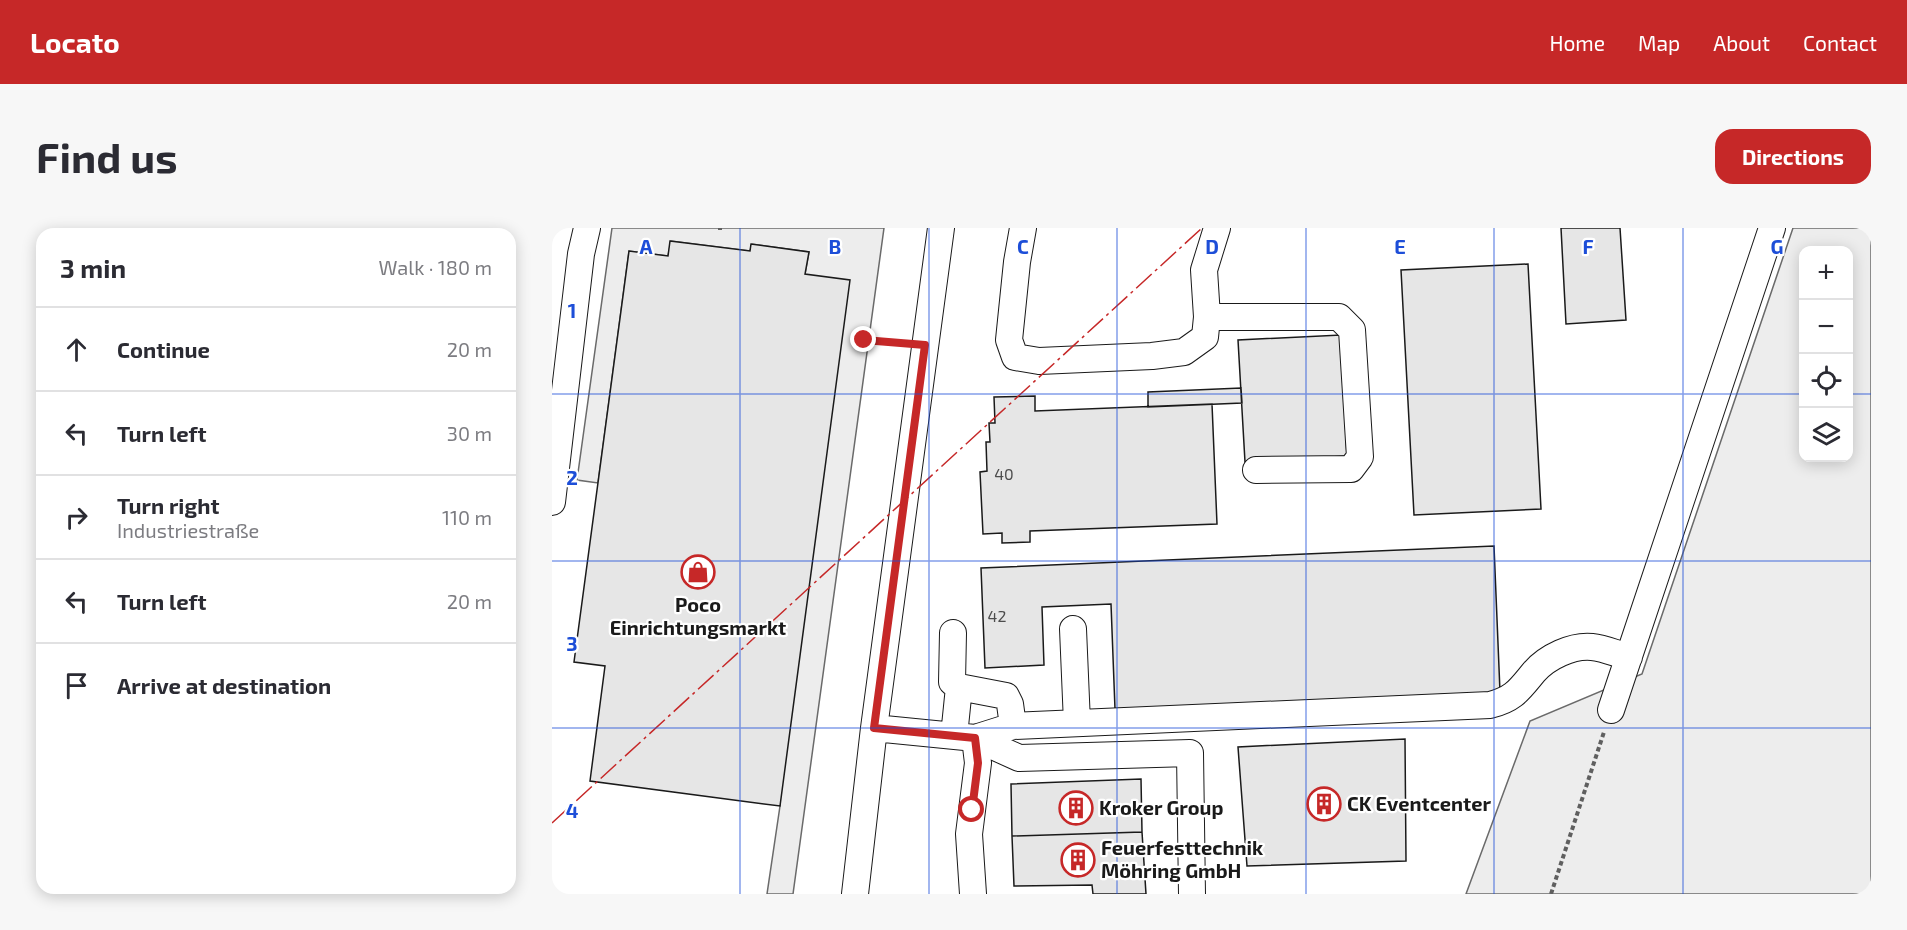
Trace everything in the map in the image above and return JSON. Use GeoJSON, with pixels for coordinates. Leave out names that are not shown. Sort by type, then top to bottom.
{"type":"FeatureCollection","features":[{"type":"Feature","properties":{"kind":"street"},"geometry":{"type":"LineString","coordinates":[[552,502],[581,254],[587,228]]}},
{"type":"Feature","properties":{"kind":"street"},"geometry":{"type":"LineString","coordinates":[[855,894],[874,728],[941,228]]}},
{"type":"Feature","properties":{"kind":"street"},"geometry":{"type":"LineString","coordinates":[[1023,228],[1009,340],[1015,357],[1039,361],[1152,356],[1184,352],[1205,337],[1207,317],[1204,270],[1217,228]]}},
{"type":"Feature","properties":{"kind":"street"},"geometry":{"type":"LineString","coordinates":[[1611,710],[1772,228]]}},
{"type":"Feature","properties":{"kind":"street"},"geometry":{"type":"LineString","coordinates":[[1207,317],[1339,317],[1352,330],[1360,457],[1351,469],[1256,470]]}},
{"type":"Feature","properties":{"kind":"street"},"geometry":{"type":"LineString","coordinates":[[1073,629],[1077,723]]}},
{"type":"Feature","properties":{"kind":"street"},"geometry":{"type":"LineString","coordinates":[[953,633],[952,682],[959,687],[1006,696],[1010,704],[1013,726]]}},
{"type":"Feature","properties":{"kind":"street"},"geometry":{"type":"LineString","coordinates":[[964,737],[1013,726],[1490,705],[1515,695],[1541,664],[1570,650],[1591,647],[1629,657]]}},
{"type":"Feature","properties":{"kind":"street"},"geometry":{"type":"LineString","coordinates":[[959,687],[964,737],[978,763],[969,834],[973,894]]}},
{"type":"Feature","properties":{"kind":"street"},"geometry":{"type":"LineString","coordinates":[[874,728],[964,737],[1019,758],[1190,753],[1192,894]]}},
{"type":"Feature","properties":{"kind":"path"},"geometry":{"type":"LineString","coordinates":[[864,340],[925,345]]}},
{"type":"Feature","properties":{"kind":"path"},"geometry":{"type":"LineString","coordinates":[[1551,894],[1611,710]]}},
{"type":"Feature","properties":{"kind":"shaded area"},"geometry":{"type":"Polygon","coordinates":[[[612,228],[884,228],[793,894],[767,894],[780,806],[805,274],[809,252],[752,244],[750,251],[671,241],[668,256],[629,251],[598,483],[577,480],[612,228]]]}},
{"type":"Feature","properties":{"kind":"shaded area"},"geometry":{"type":"Polygon","coordinates":[[[1793,228],[1871,228],[1871,894],[1466,894],[1530,721],[1642,674],[1793,228]]]}},
{"type":"Feature","properties":{"kind":"building"},"geometry":{"type":"Polygon","coordinates":[[[1561,228],[1620,228],[1626,320],[1566,324],[1561,228]]]}},
{"type":"Feature","properties":{"kind":"building","name":"Poco Einrichtungsmarkt"},"geometry":{"type":"Polygon","coordinates":[[[670,241],[750,251],[751,244],[809,252],[805,274],[850,280],[780,806],[590,781],[605,666],[574,662],[629,251],[668,256],[670,241]]]}},
{"type":"Feature","properties":{"kind":"building"},"geometry":{"type":"Polygon","coordinates":[[[1528,264],[1541,509],[1414,515],[1401,270],[1528,264]]]}},
{"type":"Feature","properties":{"kind":"building"},"geometry":{"type":"Polygon","coordinates":[[[1341,335],[1347,456],[1245,462],[1238,340],[1341,335]]]}},
{"type":"Feature","properties":{"kind":"building"},"geometry":{"type":"Polygon","coordinates":[[[1241,388],[1242,403],[1148,407],[1148,392],[1241,388]]]}},
{"type":"Feature","properties":{"kind":"building"},"geometry":{"type":"Polygon","coordinates":[[[1035,396],[1035,411],[1212,404],[1217,524],[1030,531],[1030,542],[1002,543],[1002,533],[983,534],[980,472],[987,471],[986,442],[990,442],[989,423],[995,423],[994,397],[1035,396]]]}},
{"type":"Feature","properties":{"kind":"building"},"geometry":{"type":"Polygon","coordinates":[[[1494,546],[1500,692],[1115,709],[1111,604],[1042,607],[1044,665],[985,668],[981,568],[1494,546]]]}},
{"type":"Feature","properties":{"kind":"building","name":"CK Eventcenter"},"geometry":{"type":"Polygon","coordinates":[[[1405,739],[1406,861],[1247,866],[1238,747],[1405,739]]]}},
{"type":"Feature","properties":{"kind":"building","name":"Kroker Group"},"geometry":{"type":"Polygon","coordinates":[[[1141,779],[1142,832],[1012,836],[1011,784],[1141,779]]]}},
{"type":"Feature","properties":{"kind":"building","name":"Feuerfesttechnik Möhring GmbH"},"geometry":{"type":"Polygon","coordinates":[[[1142,832],[1146,894],[1093,894],[1092,885],[1014,886],[1012,836],[1142,832]]]}},
{"type":"Feature","properties":{"kind":"power"},"geometry":{"type":"LineString","coordinates":[[552,823],[1202,228]]}},
{"type":"Feature","properties":{"kind":"place","name":"Poco Einrichtungsmarkt"},"geometry":{"type":"Point","coordinates":[698,572]}},
{"type":"Feature","properties":{"kind":"place","name":"CK Eventcenter"},"geometry":{"type":"Point","coordinates":[1324,804]}},
{"type":"Feature","properties":{"kind":"place","name":"Kroker Group"},"geometry":{"type":"Point","coordinates":[1076,808]}},
{"type":"Feature","properties":{"kind":"place","name":"Feuerfesttechnik Möhring GmbH"},"geometry":{"type":"Point","coordinates":[1078,860]}},
{"type":"Feature","properties":{"kind":"route"},"geometry":{"type":"LineString","coordinates":[[864,340],[925,345],[874,728],[975,738],[978,763],[972,810]]}}]}
